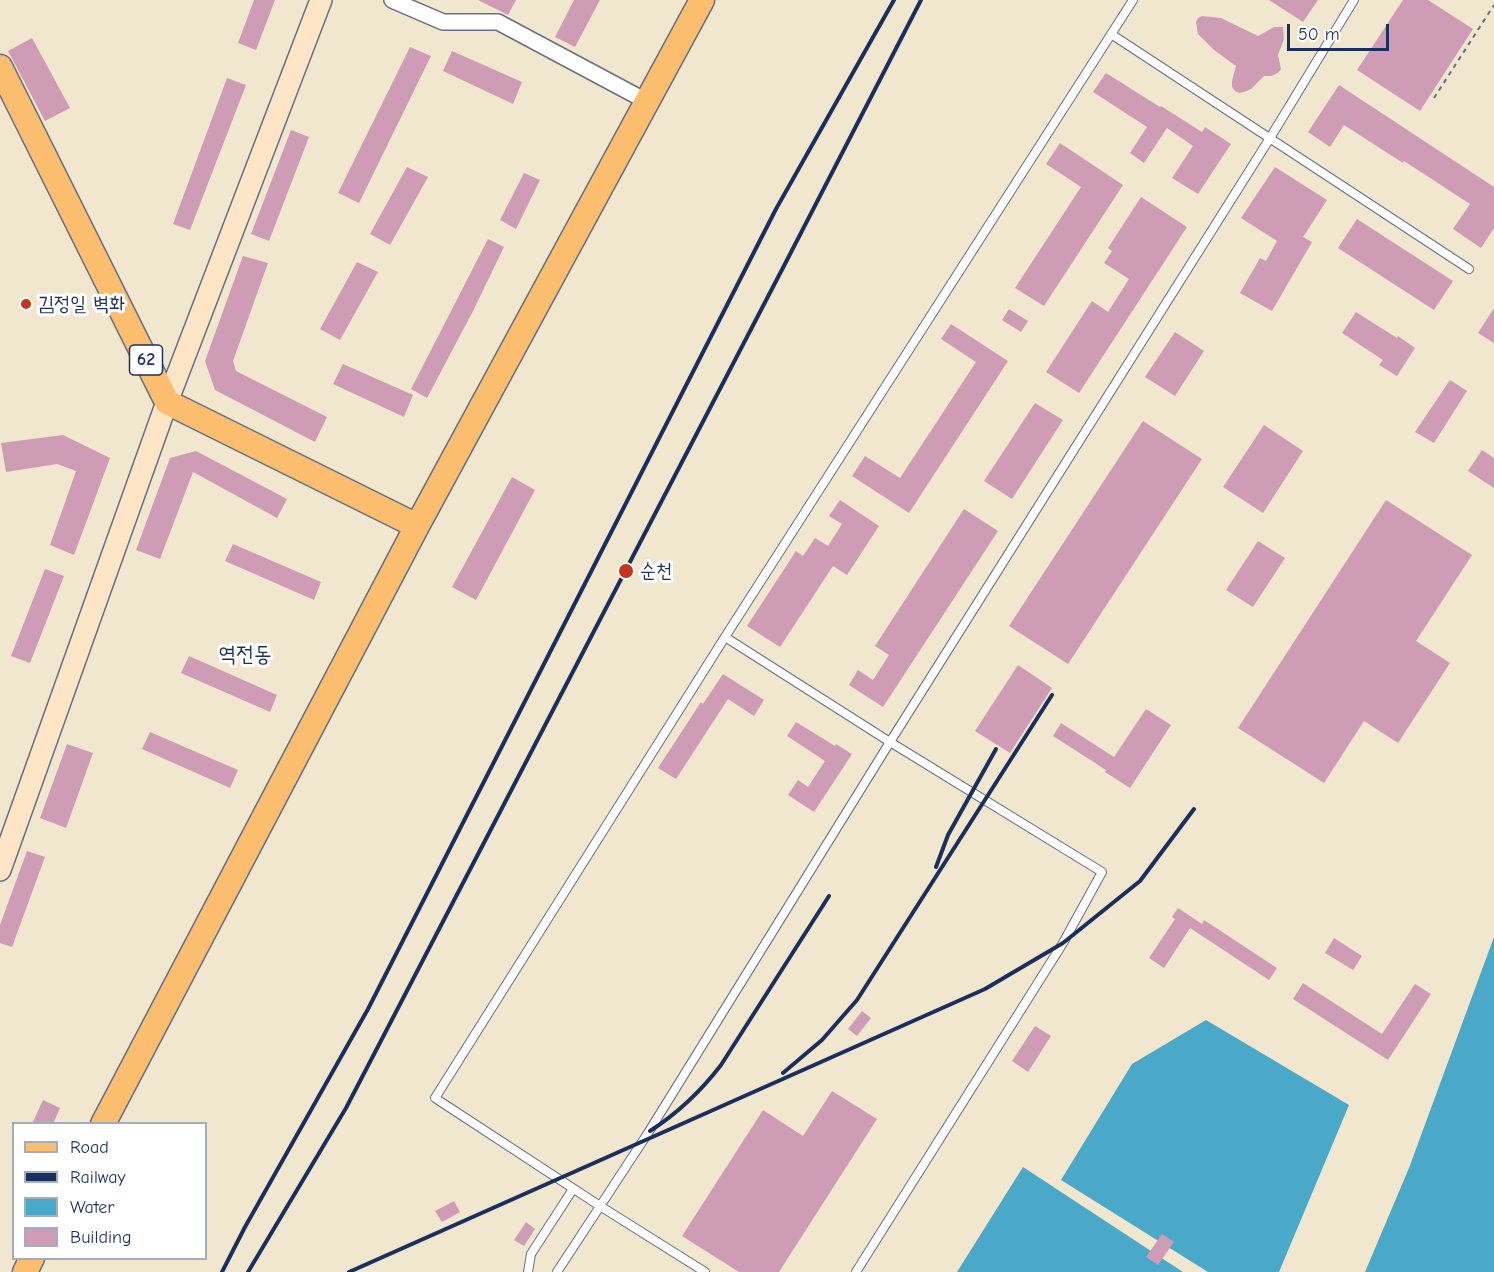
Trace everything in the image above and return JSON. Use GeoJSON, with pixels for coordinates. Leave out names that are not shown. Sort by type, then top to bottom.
{"type":"FeatureCollection","features":[{"type":"Feature","properties":{"kind":"main road"},"geometry":{"type":"LineString","coordinates":[[0,870],[167,402],[321,0]]}},
{"type":"Feature","properties":{"kind":"main road"},"geometry":{"type":"LineString","coordinates":[[104,1122],[417,526],[702,0]]}},
{"type":"Feature","properties":{"kind":"main road","name":"62"},"geometry":{"type":"LineString","coordinates":[[0,67],[167,402],[417,526]]}},
{"type":"Feature","properties":{"kind":"street"},"geometry":{"type":"LineString","coordinates":[[392,0],[443,22],[498,22],[646,101]]}},
{"type":"Feature","properties":{"kind":"lane"},"geometry":{"type":"LineString","coordinates":[[705,1272],[435,1098],[1132,0]]}},
{"type":"Feature","properties":{"kind":"lane"},"geometry":{"type":"LineString","coordinates":[[557,1272],[648,1133],[1354,0]]}},
{"type":"Feature","properties":{"kind":"lane"},"geometry":{"type":"LineString","coordinates":[[1111,34],[1469,269]]}},
{"type":"Feature","properties":{"kind":"lane"},"geometry":{"type":"LineString","coordinates":[[726,637],[890,742],[1102,872],[1063,943],[856,1272]]}},
{"type":"Feature","properties":{"kind":"lane"},"geometry":{"type":"LineString","coordinates":[[528,1272],[531,1254],[573,1188]]}},
{"type":"Feature","properties":{"kind":"path"},"geometry":{"type":"LineString","coordinates":[[1434,98],[1494,5]]}},
{"type":"Feature","properties":{"kind":"water"},"geometry":{"type":"Polygon","coordinates":[[[1494,937],[1494,1272],[1365,1272],[1409,1168],[1494,937]]]}},
{"type":"Feature","properties":{"kind":"water"},"geometry":{"type":"Polygon","coordinates":[[[1206,1020],[1349,1105],[1279,1272],[1208,1272],[1061,1180],[1132,1064],[1206,1020]]]}},
{"type":"Feature","properties":{"kind":"water"},"geometry":{"type":"Polygon","coordinates":[[[1023,1167],[1183,1272],[957,1272],[1023,1167]]]}},
{"type":"Feature","properties":{"kind":"building"},"geometry":{"type":"Polygon","coordinates":[[[254,0],[275,0],[256,50],[238,43],[254,0]]]}},
{"type":"Feature","properties":{"kind":"building"},"geometry":{"type":"Polygon","coordinates":[[[478,0],[516,0],[508,15],[478,0]]]}},
{"type":"Feature","properties":{"kind":"building"},"geometry":{"type":"Polygon","coordinates":[[[574,0],[600,0],[575,47],[555,37],[574,0]]]}},
{"type":"Feature","properties":{"kind":"building"},"geometry":{"type":"Polygon","coordinates":[[[1269,0],[1318,0],[1303,22],[1269,0]]]}},
{"type":"Feature","properties":{"kind":"building"},"geometry":{"type":"Polygon","coordinates":[[[1403,0],[1428,0],[1473,29],[1420,111],[1357,70],[1403,0]]]}},
{"type":"Feature","properties":{"kind":"building"},"geometry":{"type":"Polygon","coordinates":[[[1202,16],[1221,18],[1258,36],[1274,27],[1283,27],[1284,39],[1278,55],[1281,69],[1271,76],[1264,76],[1251,89],[1239,93],[1235,91],[1232,81],[1236,66],[1214,50],[1198,34],[1196,22],[1202,16]]]}},
{"type":"Feature","properties":{"kind":"building"},"geometry":{"type":"Polygon","coordinates":[[[32,38],[70,108],[45,121],[8,51],[32,38]]]}},
{"type":"Feature","properties":{"kind":"building"},"geometry":{"type":"Polygon","coordinates":[[[410,47],[431,56],[359,203],[338,193],[410,47]]]}},
{"type":"Feature","properties":{"kind":"building"},"geometry":{"type":"Polygon","coordinates":[[[452,51],[522,82],[513,104],[443,71],[452,51]]]}},
{"type":"Feature","properties":{"kind":"building"},"geometry":{"type":"Polygon","coordinates":[[[1106,73],[1202,132],[1205,127],[1231,144],[1198,194],[1172,178],[1193,146],[1167,128],[1144,163],[1130,153],[1147,127],[1093,92],[1106,73]]]}},
{"type":"Feature","properties":{"kind":"building"},"geometry":{"type":"Polygon","coordinates":[[[227,78],[246,85],[190,230],[173,224],[227,78]]]}},
{"type":"Feature","properties":{"kind":"building"},"geometry":{"type":"Polygon","coordinates":[[[1339,85],[1494,187],[1494,228],[1481,248],[1453,229],[1470,204],[1344,125],[1330,147],[1308,132],[1339,85]]]}},
{"type":"Feature","properties":{"kind":"building"},"geometry":{"type":"Polygon","coordinates":[[[291,130],[309,137],[269,241],[251,234],[291,130]]]}},
{"type":"Feature","properties":{"kind":"building"},"geometry":{"type":"Polygon","coordinates":[[[1060,143],[1123,185],[1044,306],[1015,288],[1081,187],[1046,164],[1060,143]]]}},
{"type":"Feature","properties":{"kind":"building"},"geometry":{"type":"Polygon","coordinates":[[[407,167],[428,177],[390,245],[370,234],[407,167]]]}},
{"type":"Feature","properties":{"kind":"building"},"geometry":{"type":"Polygon","coordinates":[[[1275,167],[1327,200],[1303,237],[1312,242],[1272,311],[1240,293],[1260,258],[1266,261],[1277,241],[1241,218],[1275,167]]]}},
{"type":"Feature","properties":{"kind":"building"},"geometry":{"type":"Polygon","coordinates":[[[524,173],[540,180],[516,229],[500,220],[524,173]]]}},
{"type":"Feature","properties":{"kind":"building"},"geometry":{"type":"Polygon","coordinates":[[[1141,197],[1187,227],[1079,393],[1046,372],[1092,301],[1108,312],[1129,279],[1104,263],[1112,251],[1108,248],[1141,197]]]}},
{"type":"Feature","properties":{"kind":"building"},"geometry":{"type":"Polygon","coordinates":[[[1357,219],[1453,281],[1434,310],[1338,248],[1357,219]]]}},
{"type":"Feature","properties":{"kind":"building"},"geometry":{"type":"Polygon","coordinates":[[[488,239],[504,247],[427,398],[411,389],[488,239]]]}},
{"type":"Feature","properties":{"kind":"building"},"geometry":{"type":"Polygon","coordinates":[[[243,256],[268,263],[233,361],[236,371],[327,417],[315,442],[215,390],[205,361],[243,256]]]}},
{"type":"Feature","properties":{"kind":"building"},"geometry":{"type":"Polygon","coordinates":[[[357,262],[378,272],[340,340],[320,329],[357,262]]]}},
{"type":"Feature","properties":{"kind":"building"},"geometry":{"type":"Polygon","coordinates":[[[1494,308],[1494,343],[1478,333],[1494,308]]]}},
{"type":"Feature","properties":{"kind":"building"},"geometry":{"type":"Polygon","coordinates":[[[1009,309],[1028,321],[1021,332],[1002,320],[1009,309]]]}},
{"type":"Feature","properties":{"kind":"building"},"geometry":{"type":"Polygon","coordinates":[[[1356,312],[1415,348],[1397,376],[1379,365],[1383,360],[1342,333],[1356,312]]]}},
{"type":"Feature","properties":{"kind":"building"},"geometry":{"type":"Polygon","coordinates":[[[951,324],[1008,361],[909,513],[852,476],[865,456],[900,478],[976,362],[941,339],[951,324]]]}},
{"type":"Feature","properties":{"kind":"building"},"geometry":{"type":"Polygon","coordinates":[[[1175,332],[1204,351],[1175,396],[1145,377],[1175,332]]]}},
{"type":"Feature","properties":{"kind":"building"},"geometry":{"type":"Polygon","coordinates":[[[343,364],[413,395],[404,417],[333,384],[343,364]]]}},
{"type":"Feature","properties":{"kind":"building"},"geometry":{"type":"Polygon","coordinates":[[[1450,380],[1467,391],[1434,443],[1415,432],[1450,380]]]}},
{"type":"Feature","properties":{"kind":"building"},"geometry":{"type":"Polygon","coordinates":[[[1035,403],[1063,420],[1012,499],[984,481],[1035,403]]]}},
{"type":"Feature","properties":{"kind":"building"},"geometry":{"type":"Polygon","coordinates":[[[1143,421],[1202,459],[1068,664],[1009,626],[1143,421]]]}},
{"type":"Feature","properties":{"kind":"building"},"geometry":{"type":"Polygon","coordinates":[[[1264,425],[1303,451],[1263,513],[1223,487],[1264,425]]]}},
{"type":"Feature","properties":{"kind":"building"},"geometry":{"type":"Polygon","coordinates":[[[63,435],[110,458],[74,555],[50,545],[76,471],[57,464],[6,472],[1,443],[63,435]]]}},
{"type":"Feature","properties":{"kind":"building"},"geometry":{"type":"Polygon","coordinates":[[[1482,450],[1494,458],[1494,488],[1468,471],[1482,450]]]}},
{"type":"Feature","properties":{"kind":"building"},"geometry":{"type":"Polygon","coordinates":[[[196,451],[287,499],[277,518],[193,472],[160,559],[136,550],[170,458],[196,451]]]}},
{"type":"Feature","properties":{"kind":"building"},"geometry":{"type":"Polygon","coordinates":[[[512,477],[535,490],[476,600],[452,587],[512,477]]]}},
{"type":"Feature","properties":{"kind":"building"},"geometry":{"type":"Polygon","coordinates":[[[840,500],[879,526],[847,575],[833,566],[780,647],[747,626],[796,551],[803,556],[815,538],[828,546],[842,524],[829,516],[840,500]]]}},
{"type":"Feature","properties":{"kind":"building"},"geometry":{"type":"Polygon","coordinates":[[[1386,500],[1472,555],[1416,641],[1450,663],[1398,743],[1364,721],[1324,783],[1238,728],[1386,500]]]}},
{"type":"Feature","properties":{"kind":"building"},"geometry":{"type":"Polygon","coordinates":[[[964,509],[998,531],[883,707],[849,685],[858,670],[873,680],[889,655],[875,646],[964,509]]]}},
{"type":"Feature","properties":{"kind":"building"},"geometry":{"type":"Polygon","coordinates":[[[1258,541],[1285,558],[1253,607],[1226,590],[1258,541]]]}},
{"type":"Feature","properties":{"kind":"building"},"geometry":{"type":"Polygon","coordinates":[[[233,544],[321,582],[314,600],[225,561],[233,544]]]}},
{"type":"Feature","properties":{"kind":"building"},"geometry":{"type":"Polygon","coordinates":[[[45,569],[64,576],[30,663],[11,656],[45,569]]]}},
{"type":"Feature","properties":{"kind":"building"},"geometry":{"type":"Polygon","coordinates":[[[189,656],[277,695],[270,712],[181,673],[189,656]]]}},
{"type":"Feature","properties":{"kind":"building"},"geometry":{"type":"Polygon","coordinates":[[[1018,665],[1052,688],[1010,753],[975,731],[1018,665]]]}},
{"type":"Feature","properties":{"kind":"building"},"geometry":{"type":"Polygon","coordinates":[[[723,674],[764,700],[754,716],[728,699],[676,779],[658,768],[701,702],[703,704],[723,674]]]}},
{"type":"Feature","properties":{"kind":"building"},"geometry":{"type":"Polygon","coordinates":[[[1146,709],[1171,725],[1130,788],[1053,736],[1061,723],[1114,757],[1146,709]]]}},
{"type":"Feature","properties":{"kind":"building"},"geometry":{"type":"Polygon","coordinates":[[[796,722],[852,754],[814,812],[788,795],[798,780],[808,787],[825,761],[787,736],[796,722]]]}},
{"type":"Feature","properties":{"kind":"building"},"geometry":{"type":"Polygon","coordinates":[[[150,732],[238,770],[230,788],[142,749],[150,732]]]}},
{"type":"Feature","properties":{"kind":"building"},"geometry":{"type":"Polygon","coordinates":[[[67,744],[93,753],[66,828],[40,818],[67,744]]]}},
{"type":"Feature","properties":{"kind":"building"},"geometry":{"type":"Polygon","coordinates":[[[27,851],[45,857],[12,947],[0,943],[0,925],[27,851]]]}},
{"type":"Feature","properties":{"kind":"building"},"geometry":{"type":"Polygon","coordinates":[[[1178,908],[1202,924],[1204,920],[1277,968],[1269,980],[1190,928],[1164,968],[1149,958],[1175,919],[1172,917],[1178,908]]]}},
{"type":"Feature","properties":{"kind":"building"},"geometry":{"type":"Polygon","coordinates":[[[1334,938],[1362,956],[1353,970],[1325,953],[1334,938]]]}},
{"type":"Feature","properties":{"kind":"building"},"geometry":{"type":"Polygon","coordinates":[[[1303,983],[1382,1034],[1415,984],[1431,994],[1388,1060],[1293,999],[1303,983]]]}},
{"type":"Feature","properties":{"kind":"building"},"geometry":{"type":"Polygon","coordinates":[[[862,1011],[871,1018],[857,1036],[848,1029],[862,1011]]]}},
{"type":"Feature","properties":{"kind":"building"},"geometry":{"type":"Polygon","coordinates":[[[1035,1026],[1051,1036],[1028,1072],[1012,1061],[1035,1026]]]}},
{"type":"Feature","properties":{"kind":"building"},"geometry":{"type":"Polygon","coordinates":[[[832,1091],[877,1119],[779,1272],[739,1272],[682,1236],[763,1110],[803,1136],[832,1091]]]}},
{"type":"Feature","properties":{"kind":"building"},"geometry":{"type":"Polygon","coordinates":[[[43,1100],[60,1108],[54,1122],[33,1122],[43,1100]]]}},
{"type":"Feature","properties":{"kind":"building"},"geometry":{"type":"Polygon","coordinates":[[[454,1201],[460,1212],[442,1222],[435,1211],[454,1201]]]}},
{"type":"Feature","properties":{"kind":"building"},"geometry":{"type":"Polygon","coordinates":[[[526,1222],[535,1229],[524,1246],[514,1240],[526,1222]]]}},
{"type":"Feature","properties":{"kind":"building"},"geometry":{"type":"Polygon","coordinates":[[[1162,1234],[1174,1242],[1158,1265],[1146,1257],[1162,1234]]]}},
{"type":"Feature","properties":{"kind":"railway"},"geometry":{"type":"LineString","coordinates":[[222,1272],[368,1009],[776,209],[894,0]]}},
{"type":"Feature","properties":{"kind":"railway"},"geometry":{"type":"LineString","coordinates":[[248,1272],[346,1108],[921,0]]}},
{"type":"Feature","properties":{"kind":"railway"},"geometry":{"type":"LineString","coordinates":[[783,1073],[822,1040],[857,1000],[1052,695]]}},
{"type":"Feature","properties":{"kind":"railway"},"geometry":{"type":"LineString","coordinates":[[936,867],[948,835],[996,749]]}},
{"type":"Feature","properties":{"kind":"railway"},"geometry":{"type":"LineString","coordinates":[[349,1272],[985,989],[1063,943],[1140,881],[1194,809]]}},
{"type":"Feature","properties":{"kind":"railway"},"geometry":{"type":"LineString","coordinates":[[650,1131],[688,1101],[721,1065],[829,896]]}},
{"type":"Feature","properties":{"kind":"place","name":"김정일 벽화"},"geometry":{"type":"Point","coordinates":[26,304]}},
{"type":"Feature","properties":{"kind":"place","name":"순천"},"geometry":{"type":"Point","coordinates":[626,571]}},
{"type":"Feature","properties":{"kind":"district","name":"역전동"},"geometry":{"type":"Point","coordinates":[245,655]}}]}
